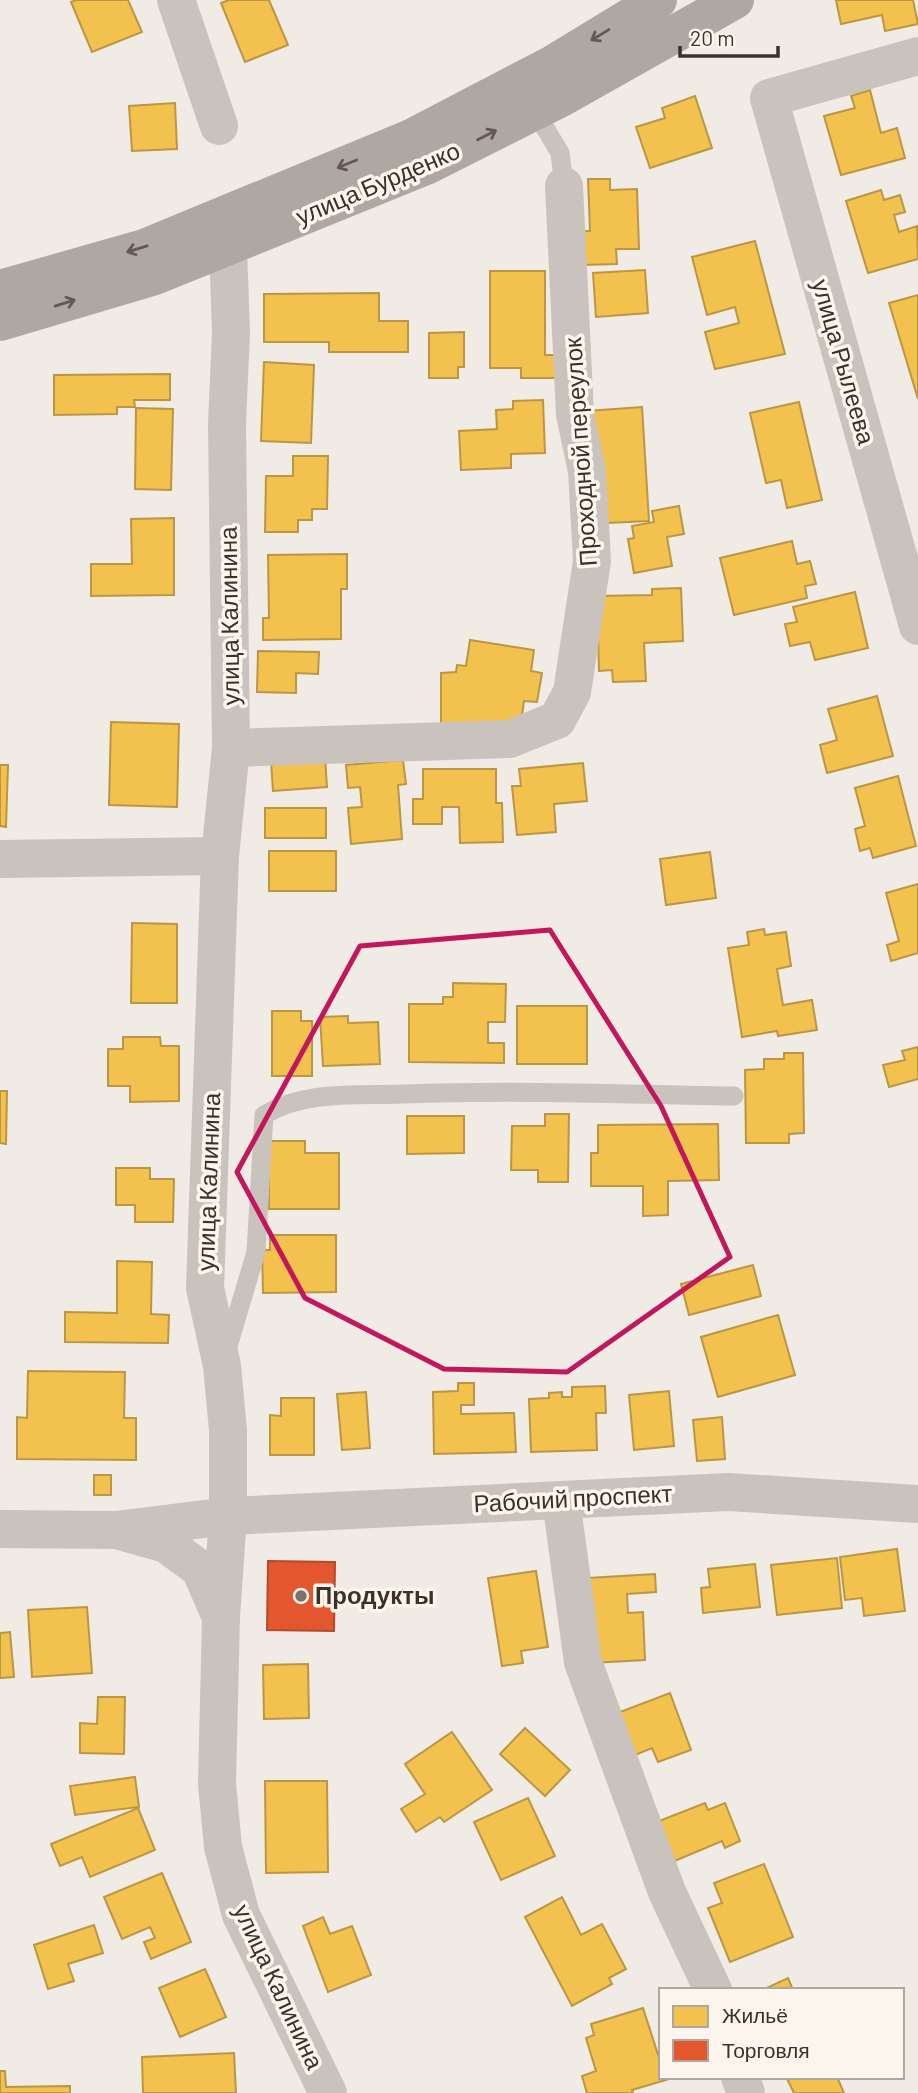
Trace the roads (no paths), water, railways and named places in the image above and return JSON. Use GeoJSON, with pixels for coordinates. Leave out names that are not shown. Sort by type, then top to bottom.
{"type":"FeatureCollection","features":[{"type":"Feature","properties":{"kind":"main road","name":"улица Бурденко"},"geometry":{"type":"LineString","coordinates":[[0,289],[144,248],[411,138],[553,64],[658,0]]}},
{"type":"Feature","properties":{"kind":"main road","name":"улица Бурденко"},"geometry":{"type":"LineString","coordinates":[[0,322],[155,276],[426,166],[535,111],[735,0]]}},
{"type":"Feature","properties":{"kind":"street"},"geometry":{"type":"LineString","coordinates":[[176,0],[219,126]]}},
{"type":"Feature","properties":{"kind":"street","name":"улица Рылеева"},"geometry":{"type":"LineString","coordinates":[[918,56],[769,98],[918,626]]}},
{"type":"Feature","properties":{"kind":"street","name":"Проходной переулок"},"geometry":{"type":"LineString","coordinates":[[232,748],[510,739],[557,720],[572,692],[592,561],[587,471],[575,414],[564,186]]}},
{"type":"Feature","properties":{"kind":"street","name":"улица Калинина"},"geometry":{"type":"LineString","coordinates":[[228,247],[231,332],[227,424],[232,748],[220,856],[205,1288],[222,1366],[228,1430],[228,1516],[221,1616],[216,1784],[223,1847],[241,1915],[328,2093]]}},
{"type":"Feature","properties":{"kind":"street"},"geometry":{"type":"LineString","coordinates":[[0,859],[220,856]]}},
{"type":"Feature","properties":{"kind":"street","name":"Рабочий проспект"},"geometry":{"type":"LineString","coordinates":[[116,1530],[228,1516],[727,1492],[918,1504]]}},
{"type":"Feature","properties":{"kind":"street"},"geometry":{"type":"LineString","coordinates":[[561,1500],[583,1662],[667,1892],[712,1988]]}},
{"type":"Feature","properties":{"kind":"street"},"geometry":{"type":"LineString","coordinates":[[0,1529],[116,1530],[166,1544],[200,1569],[221,1616]]}},
{"type":"Feature","properties":{"kind":"lane"},"geometry":{"type":"LineString","coordinates":[[535,111],[560,153],[564,186]]}},
{"type":"Feature","properties":{"kind":"lane"},"geometry":{"type":"LineString","coordinates":[[222,1366],[256,1252],[264,1115],[279,1105],[318,1097],[474,1092],[734,1096]]}},
{"type":"Feature","properties":{"kind":"place","name":"Продукты"},"geometry":{"type":"Point","coordinates":[301,1596]}}]}
